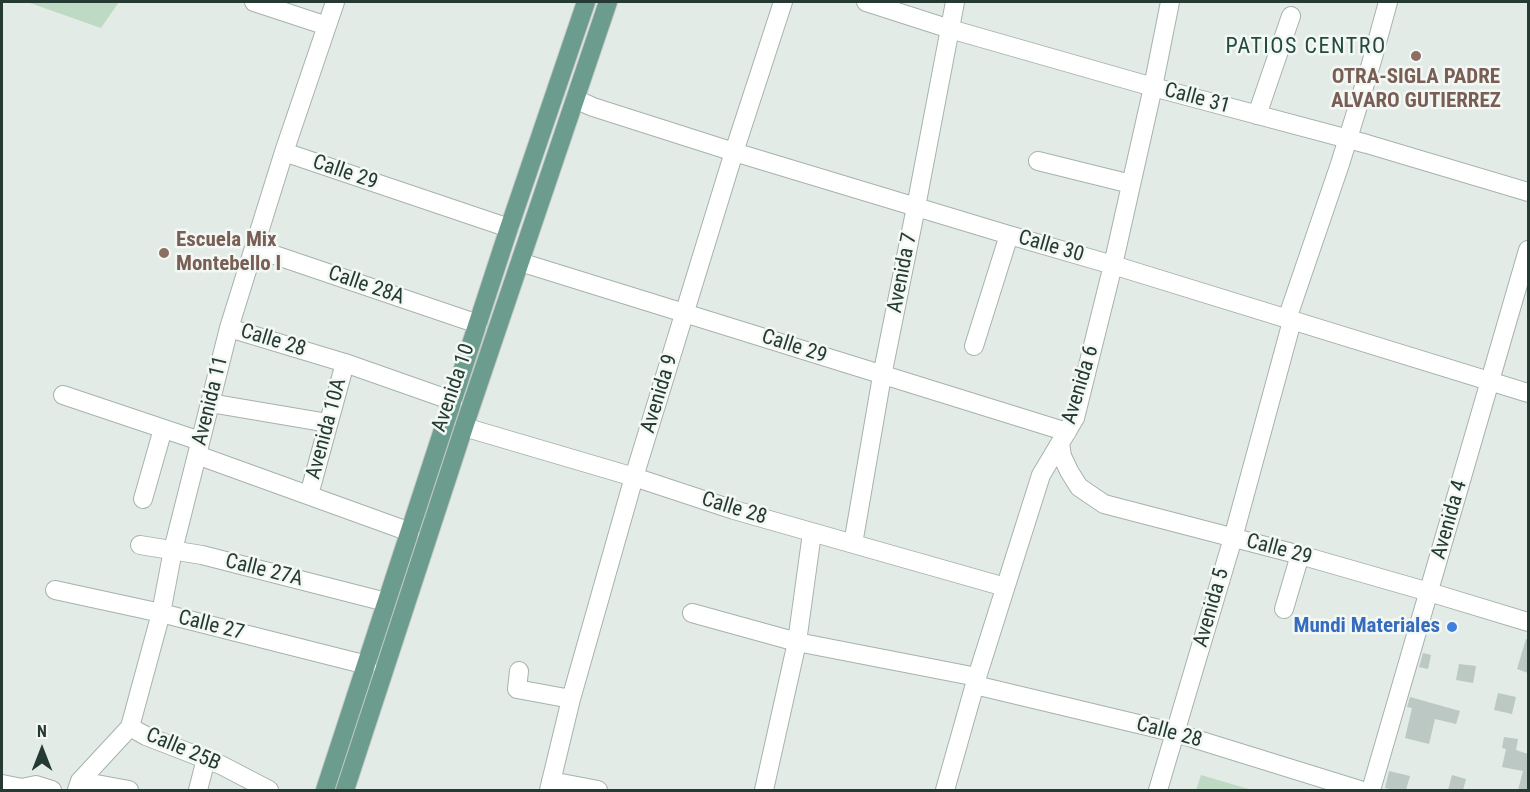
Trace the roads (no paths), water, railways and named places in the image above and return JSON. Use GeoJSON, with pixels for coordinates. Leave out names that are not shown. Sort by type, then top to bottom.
{"type":"FeatureCollection","features":[{"type":"Feature","properties":{"kind":"main road","name":"Avenida 10"},"geometry":{"type":"LineString","coordinates":[[328,790],[386,602],[586,2]]}},
{"type":"Feature","properties":{"kind":"main road","name":"Avenida 10"},"geometry":{"type":"LineString","coordinates":[[345,790],[464,427],[608,2]]}},
{"type":"Feature","properties":{"kind":"street"},"geometry":{"type":"LineString","coordinates":[[254,2],[327,26]]}},
{"type":"Feature","properties":{"kind":"street","name":"Avenida 11"},"geometry":{"type":"LineString","coordinates":[[79,786],[130,727],[161,613],[173,550],[229,328],[284,152],[335,2]]}},
{"type":"Feature","properties":{"kind":"street","name":"Avenida 9"},"geometry":{"type":"LineString","coordinates":[[550,786],[571,699],[634,477],[734,152],[783,2]]}},
{"type":"Feature","properties":{"kind":"street","name":"Calle 31"},"geometry":{"type":"LineString","coordinates":[[866,2],[950,29],[1347,139],[1528,192]]}},
{"type":"Feature","properties":{"kind":"street","name":"Avenida 7"},"geometry":{"type":"LineString","coordinates":[[853,544],[882,376],[955,2]]}},
{"type":"Feature","properties":{"kind":"street","name":"Avenida 6"},"geometry":{"type":"LineString","coordinates":[[945,790],[976,681],[1041,475],[1076,418],[1113,265],[1170,2]]}},
{"type":"Feature","properties":{"kind":"street","name":"Avenida 5"},"geometry":{"type":"LineString","coordinates":[[1158,790],[1233,538],[1289,320],[1340,164],[1388,2]]}},
{"type":"Feature","properties":{"kind":"street"},"geometry":{"type":"LineString","coordinates":[[1257,115],[1292,16]]}},
{"type":"Feature","properties":{"kind":"street","name":"Calle 30"},"geometry":{"type":"LineString","coordinates":[[575,99],[593,107],[734,152],[1009,236],[1113,265],[1528,393]]}},
{"type":"Feature","properties":{"kind":"street","name":"Calle 29"},"geometry":{"type":"LineString","coordinates":[[284,152],[509,228]]}},
{"type":"Feature","properties":{"kind":"street"},"geometry":{"type":"LineString","coordinates":[[1038,161],[1131,184]]}},
{"type":"Feature","properties":{"kind":"street"},"geometry":{"type":"LineString","coordinates":[[974,346],[1009,236]]}},
{"type":"Feature","properties":{"kind":"street","name":"Calle 28A"},"geometry":{"type":"LineString","coordinates":[[254,248],[478,324]]}},
{"type":"Feature","properties":{"kind":"street","name":"Avenida 4"},"geometry":{"type":"LineString","coordinates":[[1371,790],[1528,250]]}},
{"type":"Feature","properties":{"kind":"street","name":"Calle 29"},"geometry":{"type":"LineString","coordinates":[[520,262],[882,376],[1063,438],[1062,456],[1069,471],[1079,487],[1104,504],[1300,555],[1528,622]]}},
{"type":"Feature","properties":{"kind":"street","name":"Calle 28"},"geometry":{"type":"LineString","coordinates":[[229,328],[345,363],[453,401]]}},
{"type":"Feature","properties":{"kind":"street","name":"Avenida 10A"},"geometry":{"type":"LineString","coordinates":[[309,495],[345,363]]}},
{"type":"Feature","properties":{"kind":"street"},"geometry":{"type":"LineString","coordinates":[[63,395],[163,429],[199,448],[309,495],[410,532]]}},
{"type":"Feature","properties":{"kind":"street"},"geometry":{"type":"LineString","coordinates":[[210,403],[328,423]]}},
{"type":"Feature","properties":{"kind":"street","name":"Calle 28"},"geometry":{"type":"LineString","coordinates":[[464,427],[634,477],[734,510],[1005,587]]}},
{"type":"Feature","properties":{"kind":"street"},"geometry":{"type":"LineString","coordinates":[[143,499],[163,429]]}},
{"type":"Feature","properties":{"kind":"street"},"geometry":{"type":"LineString","coordinates":[[764,790],[797,642],[812,533]]}},
{"type":"Feature","properties":{"kind":"street","name":"Calle 27A"},"geometry":{"type":"LineString","coordinates":[[140,545],[202,555],[386,602]]}},
{"type":"Feature","properties":{"kind":"street"},"geometry":{"type":"LineString","coordinates":[[1284,609],[1300,555]]}},
{"type":"Feature","properties":{"kind":"street","name":"Calle 27"},"geometry":{"type":"LineString","coordinates":[[55,590],[161,613],[367,665]]}},
{"type":"Feature","properties":{"kind":"street","name":"Calle 28"},"geometry":{"type":"LineString","coordinates":[[692,613],[797,642],[976,681],[1176,733],[1360,790]]}},
{"type":"Feature","properties":{"kind":"street"},"geometry":{"type":"LineString","coordinates":[[519,671],[517,689],[571,699]]}},
{"type":"Feature","properties":{"kind":"street","name":"Calle 25B"},"geometry":{"type":"LineString","coordinates":[[130,727],[146,736],[221,765],[269,790]]}},
{"type":"Feature","properties":{"kind":"street"},"geometry":{"type":"LineString","coordinates":[[198,790],[206,759]]}},
{"type":"Feature","properties":{"kind":"street"},"geometry":{"type":"LineString","coordinates":[[2,784],[22,788],[36,785],[52,790]]}},
{"type":"Feature","properties":{"kind":"street"},"geometry":{"type":"LineString","coordinates":[[79,786],[129,790]]}},
{"type":"Feature","properties":{"kind":"street"},"geometry":{"type":"LineString","coordinates":[[550,786],[598,790]]}},
{"type":"Feature","properties":{"kind":"place","name":"OTRA-SIGLA PADRE ALVARO GUTIERREZ"},"geometry":{"type":"Point","coordinates":[1416,56]}},
{"type":"Feature","properties":{"kind":"place","name":"Escuela Mix Montebello I"},"geometry":{"type":"Point","coordinates":[164,253]}},
{"type":"Feature","properties":{"kind":"place","name":"Mundi Materiales"},"geometry":{"type":"Point","coordinates":[1452,627]}},
{"type":"Feature","properties":{"kind":"district","name":"PATIOS CENTRO"},"geometry":{"type":"Point","coordinates":[1306,47]}}]}
